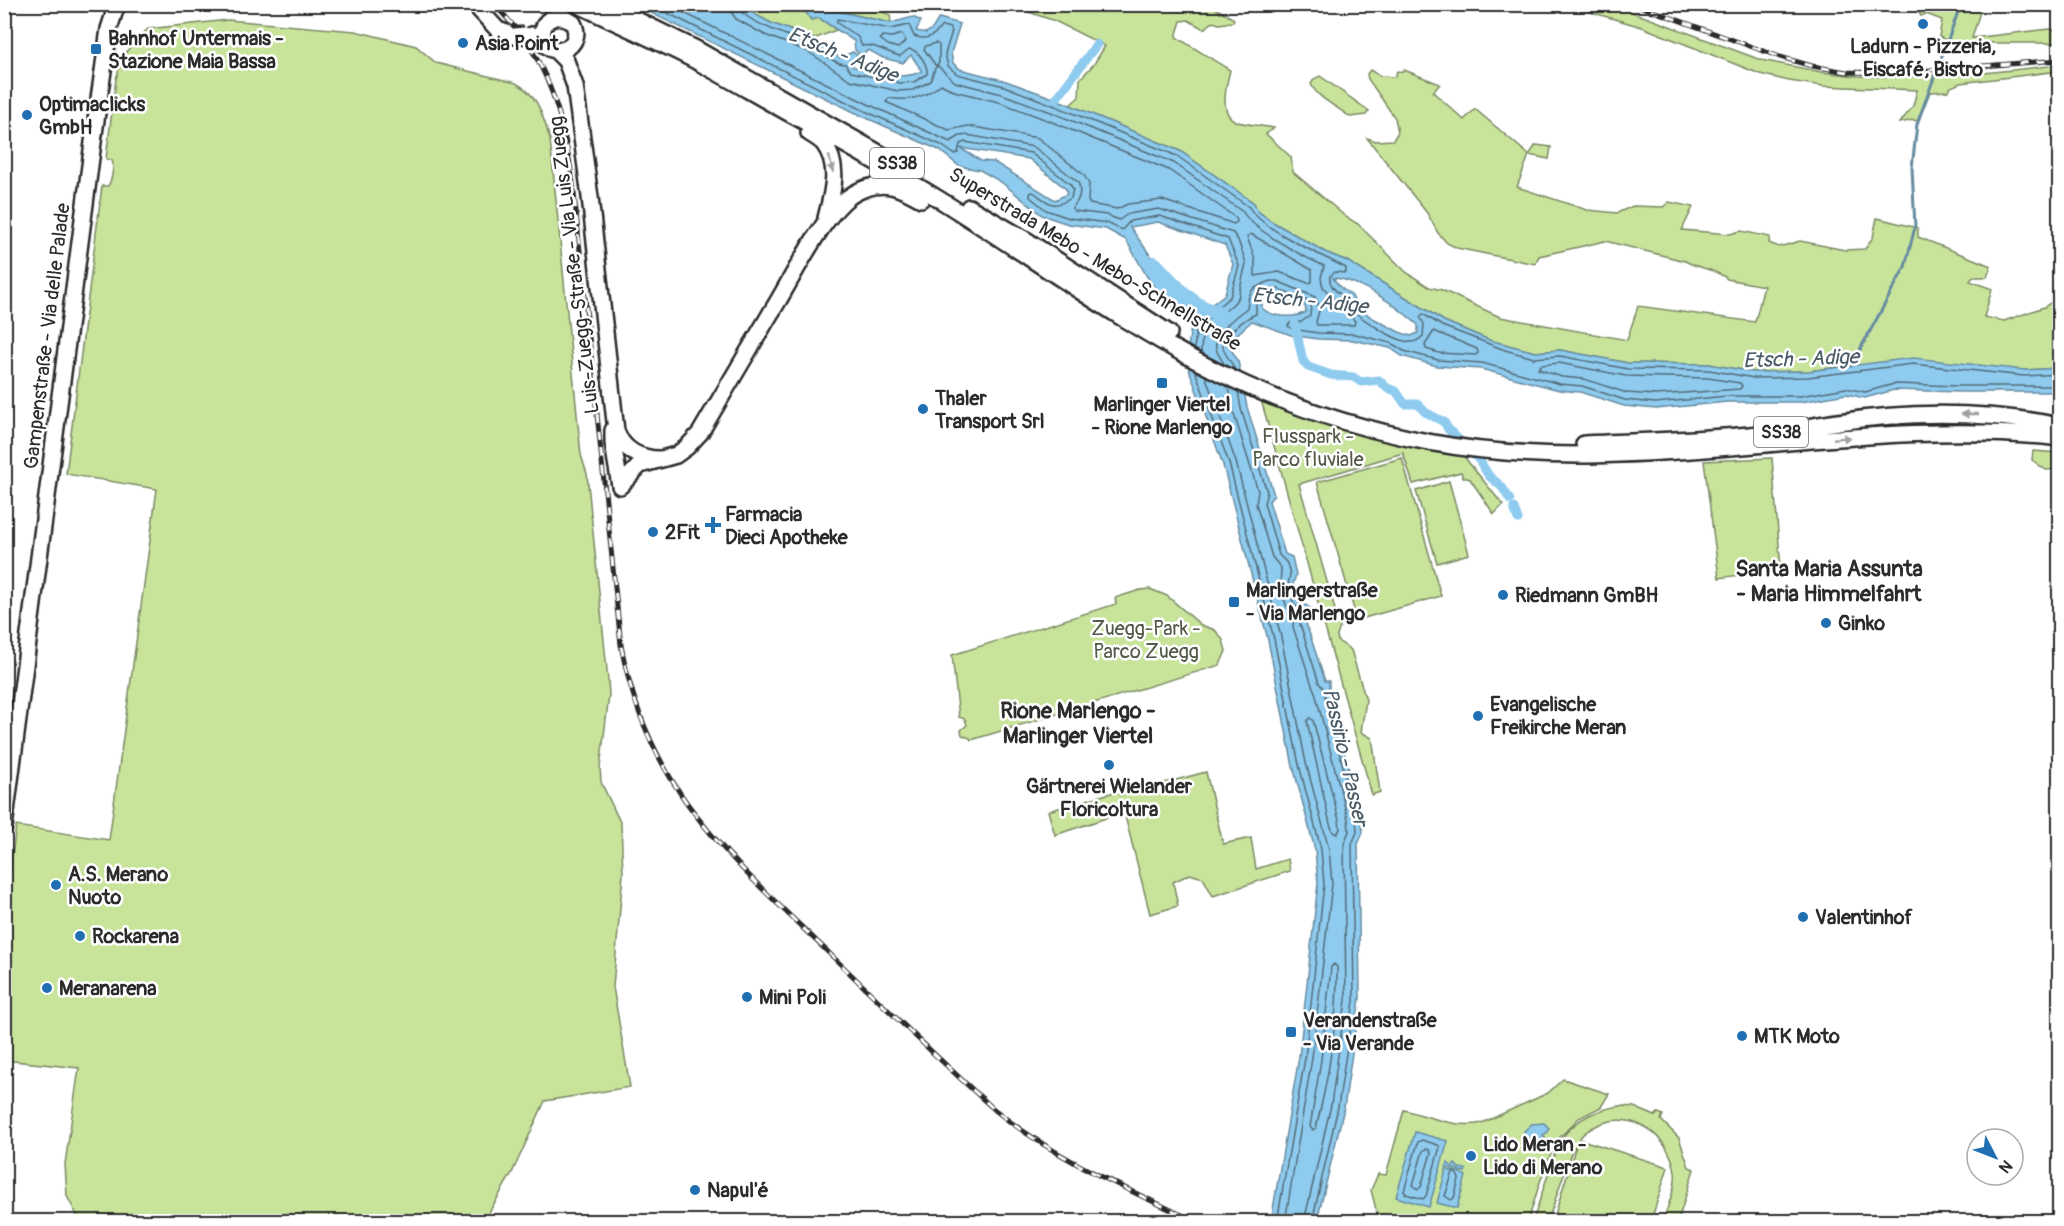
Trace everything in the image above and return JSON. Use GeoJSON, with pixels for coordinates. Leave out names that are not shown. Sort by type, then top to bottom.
{"type":"FeatureCollection","features":[{"type":"Feature","properties":{"kind":"main road","name":"Gampenstraße - Via delle Palade"},"geometry":{"type":"LineString","coordinates":[[105,4],[109,29]]}},
{"type":"Feature","properties":{"kind":"main road","name":"Gampenstraße - Via delle Palade"},"geometry":{"type":"LineString","coordinates":[[4,827],[109,29],[117,4]]}},
{"type":"Feature","properties":{"kind":"main road"},"geometry":{"type":"LineString","coordinates":[[474,4],[498,30],[536,38],[564,50],[573,44]]}},
{"type":"Feature","properties":{"kind":"main road","name":"Superstrada Mebo - Mebo-Schnellstraße"},"geometry":{"type":"LineString","coordinates":[[604,4],[696,48],[1026,240],[1218,372],[1256,389],[1337,418],[1388,433],[1450,445],[1532,449],[1681,452],[1932,433],[1990,432],[2038,436]]}},
{"type":"Feature","properties":{"kind":"main road"},"geometry":{"type":"LineString","coordinates":[[536,38],[549,19],[566,10]]}},
{"type":"Feature","properties":{"kind":"main road","name":"Luis-Zuegg-Straße - Via Luis Zuegg"},"geometry":{"type":"LineString","coordinates":[[566,10],[576,32],[573,44],[572,75],[590,197],[613,420],[619,439],[625,447],[645,458],[660,459]]}},
{"type":"Feature","properties":{"kind":"main road","name":"Superstrada Mebo - Mebo-Schnellstraße"},"geometry":{"type":"LineString","coordinates":[[566,10],[698,62],[934,197],[1177,344],[1259,380],[1350,413],[1441,434],[1532,449],[1773,433],[1839,422],[1926,414],[1983,414],[2029,420]]}},
{"type":"Feature","properties":{"kind":"main road","name":"Luis-Zuegg-Straße - Via Luis Zuegg"},"geometry":{"type":"LineString","coordinates":[[536,38],[566,61],[572,75]]}},
{"type":"Feature","properties":{"kind":"main road"},"geometry":{"type":"LineString","coordinates":[[798,118],[804,129],[824,143],[832,163],[834,190],[825,224]]}},
{"type":"Feature","properties":{"kind":"main road"},"geometry":{"type":"LineString","coordinates":[[613,420],[613,443],[620,486],[640,465],[676,455],[687,447],[700,433],[825,224],[844,201],[861,189],[892,186],[908,192],[1028,255]]}},
{"type":"Feature","properties":{"kind":"main road"},"geometry":{"type":"LineString","coordinates":[[2029,420],[2052,416],[2060,418]]}},
{"type":"Feature","properties":{"kind":"main road","name":"SS38"},"geometry":{"type":"LineString","coordinates":[[2029,420],[2060,426]]}},
{"type":"Feature","properties":{"kind":"main road"},"geometry":{"type":"LineString","coordinates":[[2038,436],[2060,445]]}},
{"type":"Feature","properties":{"kind":"main road","name":"SS38"},"geometry":{"type":"LineString","coordinates":[[2038,436],[2060,438]]}},
{"type":"Feature","properties":{"kind":"green space"},"geometry":{"type":"Polygon","coordinates":[[[738,5],[795,5],[803,8],[811,20],[819,18],[836,30],[814,39],[771,23],[738,5]]]}},
{"type":"Feature","properties":{"kind":"green space"},"geometry":{"type":"Polygon","coordinates":[[[821,5],[884,5],[883,12],[890,15],[891,23],[833,10],[821,5]]]}},
{"type":"Feature","properties":{"kind":"green space"},"geometry":{"type":"Polygon","coordinates":[[[1014,5],[1107,5],[1121,11],[1126,5],[1210,5],[1234,19],[1233,22],[1219,24],[1213,22],[1204,29],[1188,20],[1181,21],[1176,37],[1230,70],[1225,105],[1230,117],[1238,122],[1274,128],[1266,134],[1291,157],[1293,172],[1346,217],[1358,224],[1406,272],[1429,287],[1442,290],[1500,317],[1627,340],[1638,306],[1755,322],[1764,286],[1727,279],[1719,273],[1685,261],[1605,241],[1539,256],[1535,264],[1457,248],[1447,243],[1438,233],[1427,213],[1367,138],[1376,141],[1393,140],[1398,132],[1395,118],[1368,79],[1367,74],[1370,70],[1380,76],[1395,77],[1397,71],[1403,72],[1404,70],[1440,84],[1433,92],[1464,120],[1475,109],[1529,155],[1517,187],[1587,210],[1617,213],[1633,206],[1663,207],[1669,202],[1693,207],[1682,230],[1730,234],[1741,231],[1770,237],[1769,243],[1779,247],[1800,241],[1845,250],[1865,249],[1873,237],[1877,218],[1918,228],[1918,237],[1991,266],[1987,277],[1973,277],[1970,281],[1992,289],[1984,317],[2004,321],[2044,307],[2059,297],[2059,368],[2025,370],[1852,365],[1809,371],[1754,372],[1709,364],[1628,363],[1560,350],[1535,352],[1489,340],[1444,321],[1347,261],[1325,252],[1271,221],[1258,211],[1254,203],[1180,151],[1070,105],[1079,97],[1080,79],[1094,64],[1105,46],[1055,21],[1014,5]]]}},
{"type":"Feature","properties":{"kind":"green space"},"geometry":{"type":"Polygon","coordinates":[[[1566,5],[1613,5],[1761,60],[1821,72],[1887,77],[1974,74],[2059,65],[2059,71],[1960,83],[1948,91],[1930,92],[1918,121],[1900,123],[1913,106],[1917,90],[1823,86],[1760,74],[1642,27],[1566,5]]]}},
{"type":"Feature","properties":{"kind":"green space"},"geometry":{"type":"Polygon","coordinates":[[[1927,5],[1982,5],[1972,38],[2049,29],[2059,30],[2059,43],[1953,43],[1939,37],[1942,20],[1926,14],[1921,16],[1919,13],[1925,10],[1927,5]]]}},
{"type":"Feature","properties":{"kind":"green space"},"geometry":{"type":"Polygon","coordinates":[[[228,20],[355,31],[416,46],[436,63],[516,83],[524,88],[539,107],[550,139],[581,455],[587,474],[608,680],[609,695],[600,768],[601,782],[621,824],[623,874],[613,987],[630,1087],[545,1101],[512,1173],[484,1221],[80,1221],[67,1196],[65,1164],[79,1068],[5,1060],[4,916],[16,826],[109,840],[157,489],[66,474],[102,186],[108,186],[113,166],[112,160],[106,159],[116,79],[123,56],[148,29],[228,20]]]}},
{"type":"Feature","properties":{"kind":"green space"},"geometry":{"type":"Polygon","coordinates":[[[1320,76],[1369,111],[1366,115],[1350,117],[1323,98],[1311,84],[1320,76]]]}},
{"type":"Feature","properties":{"kind":"green space"},"geometry":{"type":"Polygon","coordinates":[[[1536,145],[1551,147],[1549,159],[1529,155],[1536,145]]]}},
{"type":"Feature","properties":{"kind":"green space","name":"Flusspark - Parco fluviale"},"geometry":{"type":"Polygon","coordinates":[[[1260,396],[1461,453],[1503,505],[1494,514],[1470,479],[1463,477],[1461,472],[1413,484],[1403,453],[1299,484],[1340,627],[1338,641],[1351,650],[1366,700],[1361,732],[1372,738],[1380,792],[1372,795],[1260,396]]]}},
{"type":"Feature","properties":{"kind":"green space"},"geometry":{"type":"Polygon","coordinates":[[[2033,451],[2059,453],[2059,469],[2046,470],[2032,460],[2033,451]]]}},
{"type":"Feature","properties":{"kind":"green space"},"geometry":{"type":"Polygon","coordinates":[[[1402,458],[1441,596],[1357,620],[1317,482],[1402,458]]]}},
{"type":"Feature","properties":{"kind":"green space"},"geometry":{"type":"Polygon","coordinates":[[[1772,458],[1781,569],[1719,578],[1704,461],[1772,458]]]}},
{"type":"Feature","properties":{"kind":"green space"},"geometry":{"type":"Polygon","coordinates":[[[1449,481],[1469,554],[1437,563],[1416,491],[1449,481]]]}},
{"type":"Feature","properties":{"kind":"green space","name":"Zuegg-Park - Parco Zuegg"},"geometry":{"type":"Polygon","coordinates":[[[1150,589],[1167,596],[1201,625],[1215,630],[1223,640],[1226,651],[1220,665],[971,740],[962,735],[961,730],[967,725],[965,719],[959,717],[952,655],[1116,604],[1115,598],[1150,589]]]}},
{"type":"Feature","properties":{"kind":"green space"},"geometry":{"type":"Polygon","coordinates":[[[1206,772],[1223,844],[1251,838],[1256,869],[1288,859],[1290,871],[1213,896],[1203,878],[1190,874],[1173,882],[1178,906],[1150,914],[1124,812],[1055,835],[1048,811],[1118,791],[1120,795],[1206,772]]]}},
{"type":"Feature","properties":{"kind":"green space","name":"Lido Meran - Lido di Merano"},"geometry":{"type":"Polygon","coordinates":[[[1563,1079],[1609,1094],[1601,1107],[1579,1118],[1556,1141],[1528,1221],[1379,1221],[1371,1190],[1378,1174],[1386,1175],[1404,1110],[1453,1123],[1482,1123],[1548,1093],[1563,1079]]]}},
{"type":"Feature","properties":{"kind":"green space"},"geometry":{"type":"Polygon","coordinates":[[[1620,1106],[1634,1107],[1655,1116],[1658,1113],[1663,1115],[1661,1120],[1679,1138],[1689,1167],[1694,1169],[1678,1221],[1663,1221],[1675,1178],[1672,1159],[1666,1147],[1648,1129],[1636,1123],[1611,1121],[1598,1125],[1579,1139],[1668,1167],[1651,1221],[1553,1221],[1577,1142],[1571,1153],[1548,1221],[1533,1221],[1557,1146],[1562,1138],[1583,1118],[1620,1106]]]}},
{"type":"Feature","properties":{"kind":"water","name":"Passirio - Passer"},"geometry":{"type":"Polygon","coordinates":[[[635,5],[738,5],[771,23],[814,39],[840,58],[853,52],[858,56],[852,66],[868,71],[872,69],[903,76],[922,71],[911,55],[903,63],[883,58],[869,50],[860,55],[855,50],[854,41],[819,18],[811,20],[803,8],[795,5],[820,5],[891,23],[913,17],[921,21],[916,31],[926,33],[933,28],[939,18],[960,24],[951,53],[953,63],[960,69],[1006,81],[1056,99],[1180,151],[1254,203],[1258,211],[1271,221],[1325,252],[1347,261],[1444,321],[1489,340],[1535,352],[1560,350],[1628,363],[1709,364],[1754,372],[1809,371],[1913,358],[2025,370],[2059,368],[2059,392],[1894,390],[1865,398],[1846,394],[1801,402],[1727,402],[1656,409],[1624,406],[1580,392],[1559,390],[1481,369],[1437,366],[1402,356],[1390,348],[1353,340],[1318,339],[1291,335],[1252,321],[1235,336],[1229,346],[1238,361],[1247,407],[1274,495],[1269,501],[1285,554],[1292,557],[1296,575],[1293,584],[1299,601],[1310,608],[1311,613],[1306,623],[1325,681],[1329,681],[1329,693],[1361,816],[1363,833],[1358,844],[1360,998],[1344,1108],[1317,1221],[1271,1221],[1299,1057],[1318,883],[1315,850],[1293,766],[1268,640],[1223,465],[1186,361],[1191,327],[1149,280],[1126,240],[1106,229],[1068,224],[1042,215],[1001,182],[980,170],[959,166],[939,150],[862,116],[635,5]],[[960,148],[981,161],[994,162],[1055,200],[1067,194],[1066,189],[1029,159],[960,148]],[[1158,222],[1130,227],[1163,273],[1192,303],[1211,305],[1225,294],[1233,264],[1225,245],[1158,222]],[[1333,278],[1352,296],[1356,305],[1371,317],[1399,332],[1411,336],[1418,333],[1418,325],[1378,295],[1355,284],[1333,278]],[[1275,294],[1262,299],[1262,308],[1277,315],[1289,316],[1306,312],[1305,306],[1275,294]]]}},
{"type":"Feature","properties":{"kind":"water"},"geometry":{"type":"Polygon","coordinates":[[[1544,1123],[1549,1128],[1548,1132],[1543,1135],[1545,1138],[1533,1144],[1533,1138],[1525,1137],[1524,1131],[1532,1124],[1544,1123]]]}},
{"type":"Feature","properties":{"kind":"water"},"geometry":{"type":"Polygon","coordinates":[[[1415,1132],[1448,1141],[1429,1207],[1396,1197],[1415,1132]]]}},
{"type":"Feature","properties":{"kind":"water"},"geometry":{"type":"Polygon","coordinates":[[[1448,1163],[1452,1167],[1455,1164],[1459,1168],[1466,1169],[1465,1172],[1460,1173],[1466,1176],[1457,1208],[1437,1203],[1446,1170],[1459,1172],[1459,1170],[1446,1168],[1448,1163]]]}},
{"type":"Feature","properties":{"kind":"waterway"},"geometry":{"type":"LineString","coordinates":[[1851,366],[1905,267],[1915,227],[1912,168],[1917,124],[1961,4]]}},
{"type":"Feature","properties":{"kind":"waterway"},"geometry":{"type":"LineString","coordinates":[[1056,99],[1097,44]]}},
{"type":"Feature","properties":{"kind":"waterway","name":"Etsch - Adige"},"geometry":{"type":"LineString","coordinates":[[1154,264],[1191,300],[1218,313]]}},
{"type":"Feature","properties":{"kind":"waterway"},"geometry":{"type":"LineString","coordinates":[[1295,325],[1303,361],[1308,367],[1331,375],[1353,377],[1361,382],[1379,380],[1387,388],[1396,391],[1405,404],[1418,404],[1425,412],[1444,422],[1448,429],[1479,460],[1489,476],[1502,487],[1510,500]]}},
{"type":"Feature","properties":{"kind":"waterway"},"geometry":{"type":"LineString","coordinates":[[1514,508],[1518,519]]}},
{"type":"Feature","properties":{"kind":"railway"},"geometry":{"type":"LineString","coordinates":[[494,4],[522,36],[539,63],[547,79],[563,130],[573,183],[621,645],[634,697],[651,742],[673,782],[728,854],[913,1034],[995,1110],[1018,1128],[1067,1158],[1197,1222]]}},
{"type":"Feature","properties":{"kind":"railway"},"geometry":{"type":"LineString","coordinates":[[1634,4],[1780,57],[1847,72],[1892,73],[2060,60]]}},
{"type":"Feature","properties":{"kind":"place","name":"Ladurn - Pizzeria, Eiscafé, Bistro"},"geometry":{"type":"Point","coordinates":[1923,24]}},
{"type":"Feature","properties":{"kind":"place","name":"Asia Point"},"geometry":{"type":"Point","coordinates":[463,43]}},
{"type":"Feature","properties":{"kind":"place","name":"Bahnhof Untermais - Stazione Maia Bassa"},"geometry":{"type":"Point","coordinates":[96,49]}},
{"type":"Feature","properties":{"kind":"place","name":"Optimaclicks GmbH"},"geometry":{"type":"Point","coordinates":[27,115]}},
{"type":"Feature","properties":{"kind":"place","name":"Marlinger Viertel - Rione Marlengo"},"geometry":{"type":"Point","coordinates":[1162,383]}},
{"type":"Feature","properties":{"kind":"place","name":"Thaler Transport Srl"},"geometry":{"type":"Point","coordinates":[923,409]}},
{"type":"Feature","properties":{"kind":"place","name":"Farmacia Dieci Apotheke"},"geometry":{"type":"Point","coordinates":[713,525]}},
{"type":"Feature","properties":{"kind":"place","name":"2Fit"},"geometry":{"type":"Point","coordinates":[653,532]}},
{"type":"Feature","properties":{"kind":"place","name":"Riedmann GmBH"},"geometry":{"type":"Point","coordinates":[1503,595]}},
{"type":"Feature","properties":{"kind":"place","name":"Marlingerstraße - Via Marlengo"},"geometry":{"type":"Point","coordinates":[1234,602]}},
{"type":"Feature","properties":{"kind":"place","name":"Ginko"},"geometry":{"type":"Point","coordinates":[1826,623]}},
{"type":"Feature","properties":{"kind":"place","name":"Evangelische Freikirche Meran"},"geometry":{"type":"Point","coordinates":[1478,716]}},
{"type":"Feature","properties":{"kind":"place","name":"Gärtnerei Wielander Floricoltura"},"geometry":{"type":"Point","coordinates":[1109,765]}},
{"type":"Feature","properties":{"kind":"place","name":"A.S. Merano Nuoto"},"geometry":{"type":"Point","coordinates":[56,885]}},
{"type":"Feature","properties":{"kind":"place","name":"Valentinhof"},"geometry":{"type":"Point","coordinates":[1803,917]}},
{"type":"Feature","properties":{"kind":"place","name":"Rockarena"},"geometry":{"type":"Point","coordinates":[80,936]}},
{"type":"Feature","properties":{"kind":"place","name":"Meranarena"},"geometry":{"type":"Point","coordinates":[47,988]}},
{"type":"Feature","properties":{"kind":"place","name":"Mini Poli"},"geometry":{"type":"Point","coordinates":[747,997]}},
{"type":"Feature","properties":{"kind":"place","name":"Verandenstraße - Via Verande"},"geometry":{"type":"Point","coordinates":[1291,1032]}},
{"type":"Feature","properties":{"kind":"place","name":"MTK Moto"},"geometry":{"type":"Point","coordinates":[1742,1036]}},
{"type":"Feature","properties":{"kind":"place","name":"Lido Meran - Lido di Merano"},"geometry":{"type":"Point","coordinates":[1471,1156]}},
{"type":"Feature","properties":{"kind":"place","name":"Napul'é"},"geometry":{"type":"Point","coordinates":[695,1190]}},
{"type":"Feature","properties":{"kind":"district","name":"Santa Maria Assunta - Maria Himmelfahrt"},"geometry":{"type":"Point","coordinates":[1829,582]}},
{"type":"Feature","properties":{"kind":"district","name":"Rione Marlengo - Marlinger Viertel"},"geometry":{"type":"Point","coordinates":[1078,724]}}]}
